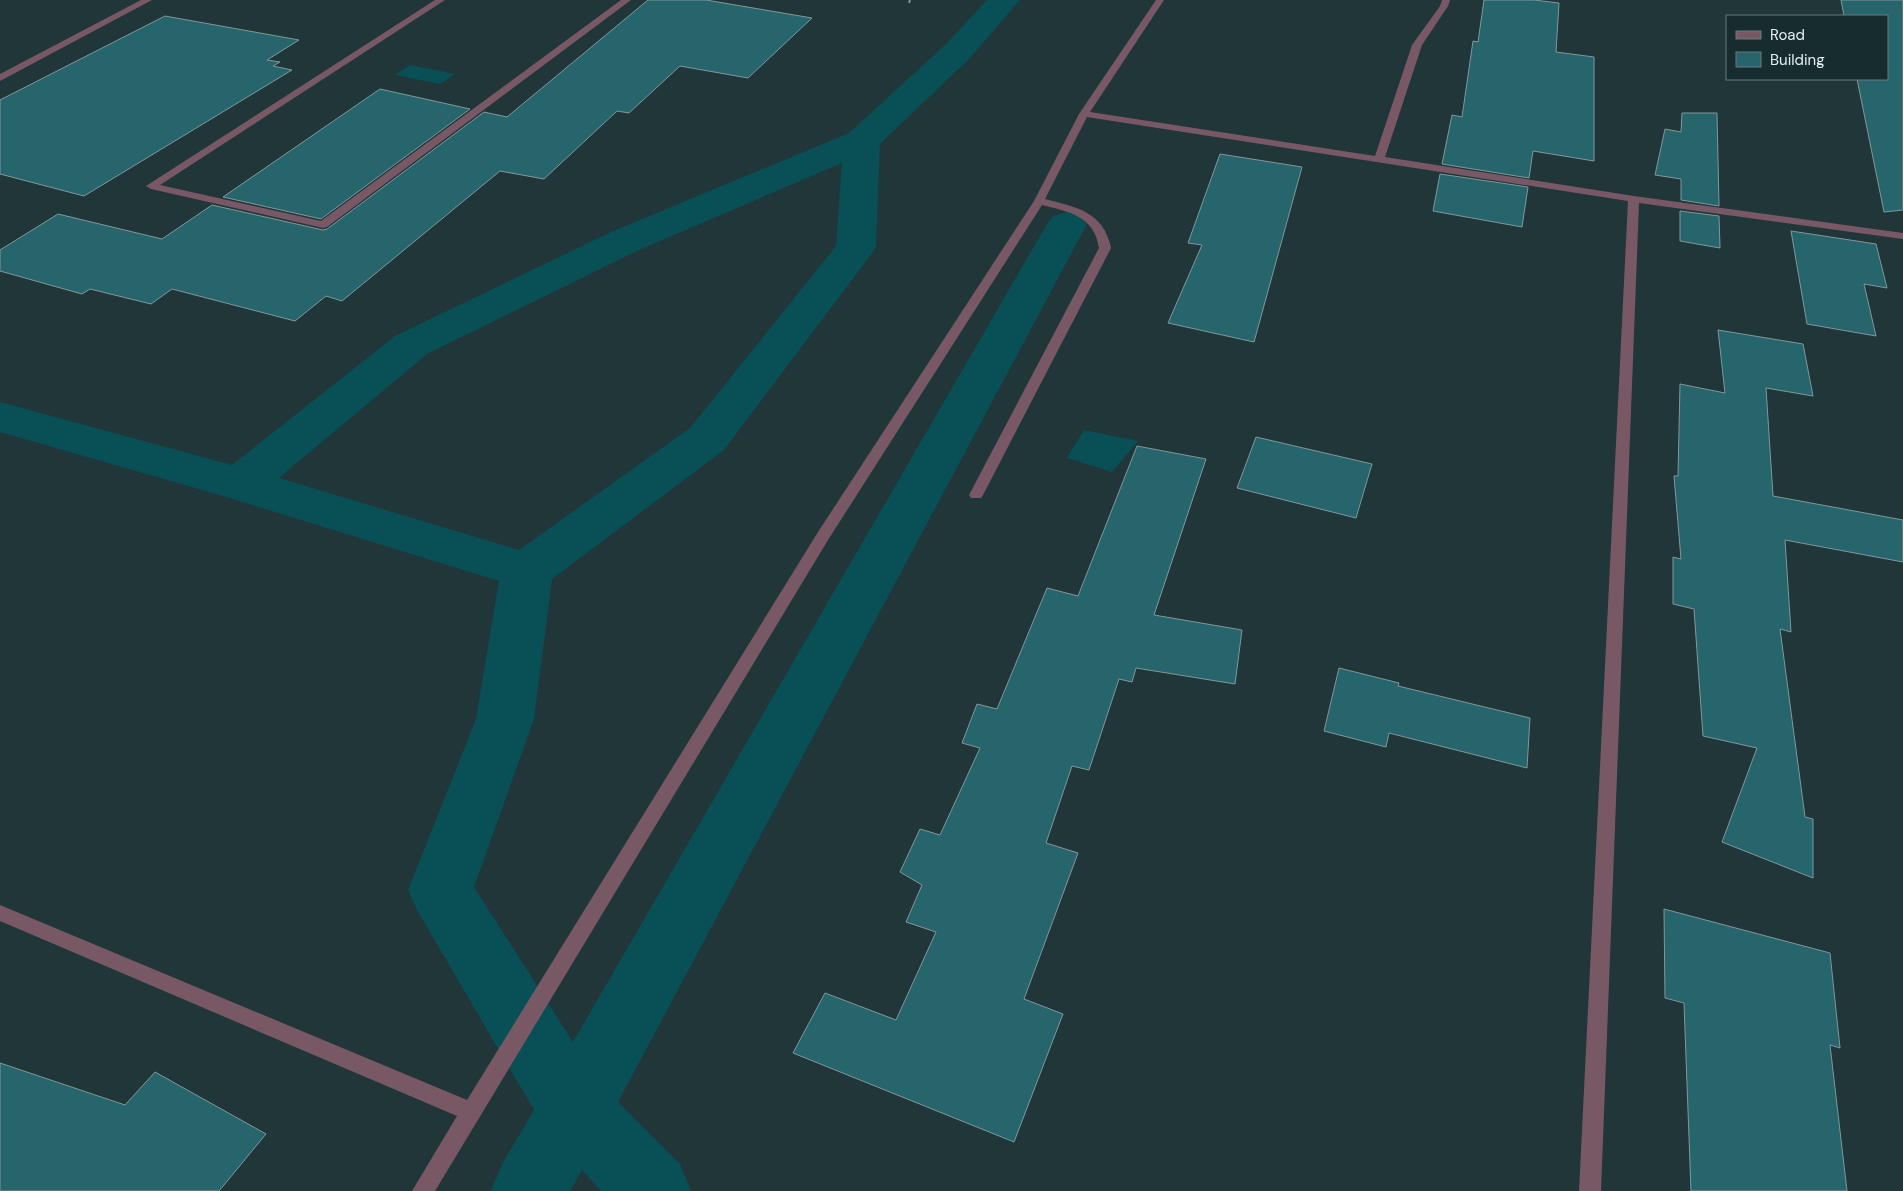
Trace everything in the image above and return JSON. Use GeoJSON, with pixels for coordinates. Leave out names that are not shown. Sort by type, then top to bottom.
{"type":"FeatureCollection","features":[{"type":"Feature","properties":{"kind":"street"},"geometry":{"type":"LineString","coordinates":[[0,78],[148,0]]}},
{"type":"Feature","properties":{"kind":"street"},"geometry":{"type":"LineString","coordinates":[[442,0],[151,186],[323,225],[627,0]]}},
{"type":"Feature","properties":{"kind":"street"},"geometry":{"type":"LineString","coordinates":[[423,1191],[823,536],[1039,200],[1084,114],[1160,0]]}},
{"type":"Feature","properties":{"kind":"street"},"geometry":{"type":"LineString","coordinates":[[1380,158],[1417,45],[1444,6],[1446,0]]}},
{"type":"Feature","properties":{"kind":"street"},"geometry":{"type":"LineString","coordinates":[[1084,114],[1380,158],[1634,199],[1903,236]]}},
{"type":"Feature","properties":{"kind":"street"},"geometry":{"type":"LineString","coordinates":[[1590,1191],[1634,199]]}},
{"type":"Feature","properties":{"kind":"street"},"geometry":{"type":"LineString","coordinates":[[976,495],[1105,248],[1105,238],[1100,229],[1084,214],[1039,200]]}},
{"type":"Feature","properties":{"kind":"street"},"geometry":{"type":"LineString","coordinates":[[0,913],[472,1112]]}},
{"type":"Feature","properties":{"kind":"water"},"geometry":{"type":"Polygon","coordinates":[[[410,65],[455,74],[440,84],[395,75],[410,65]]]}},
{"type":"Feature","properties":{"kind":"water"},"geometry":{"type":"Polygon","coordinates":[[[1084,430],[1138,441],[1112,472],[1067,458],[1084,430]]]}},
{"type":"Feature","properties":{"kind":"building"},"geometry":{"type":"Polygon","coordinates":[[[648,0],[706,0],[812,18],[748,78],[680,66],[629,113],[617,111],[544,179],[500,171],[342,301],[326,296],[295,321],[172,289],[151,304],[90,289],[82,294],[0,271],[0,250],[58,214],[162,239],[212,205],[323,230],[327,229],[484,112],[507,117],[648,0]]]}},
{"type":"Feature","properties":{"kind":"building"},"geometry":{"type":"Polygon","coordinates":[[[1484,0],[1534,0],[1559,3],[1556,52],[1594,57],[1594,161],[1533,151],[1529,178],[1442,164],[1452,115],[1462,117],[1473,41],[1478,42],[1484,0]]]}},
{"type":"Feature","properties":{"kind":"building"},"geometry":{"type":"Polygon","coordinates":[[[1841,0],[1903,0],[1903,210],[1884,212],[1857,80],[1888,80],[1888,15],[1844,15],[1841,0]]]}},
{"type":"Feature","properties":{"kind":"building"},"geometry":{"type":"Polygon","coordinates":[[[165,16],[299,40],[267,60],[280,62],[273,66],[292,70],[84,196],[0,174],[0,100],[165,16]]]}},
{"type":"Feature","properties":{"kind":"building"},"geometry":{"type":"Polygon","coordinates":[[[380,89],[470,109],[321,219],[223,197],[380,89]]]}},
{"type":"Feature","properties":{"kind":"building"},"geometry":{"type":"Polygon","coordinates":[[[1682,113],[1717,113],[1719,206],[1681,200],[1681,179],[1655,175],[1665,129],[1681,132],[1682,113]]]}},
{"type":"Feature","properties":{"kind":"building"},"geometry":{"type":"Polygon","coordinates":[[[1220,154],[1302,167],[1254,342],[1168,323],[1202,245],[1188,243],[1220,154]]]}},
{"type":"Feature","properties":{"kind":"building"},"geometry":{"type":"Polygon","coordinates":[[[1440,174],[1528,187],[1522,227],[1433,211],[1440,174]]]}},
{"type":"Feature","properties":{"kind":"building"},"geometry":{"type":"Polygon","coordinates":[[[1680,211],[1719,216],[1720,248],[1680,241],[1680,211]]]}},
{"type":"Feature","properties":{"kind":"building"},"geometry":{"type":"Polygon","coordinates":[[[1791,231],[1876,244],[1887,288],[1864,284],[1876,336],[1807,324],[1791,231]]]}},
{"type":"Feature","properties":{"kind":"building"},"geometry":{"type":"Polygon","coordinates":[[[1718,330],[1803,344],[1813,396],[1766,388],[1773,496],[1903,520],[1903,562],[1785,540],[1791,632],[1780,629],[1805,817],[1813,819],[1813,878],[1722,842],[1757,748],[1703,736],[1694,609],[1673,604],[1673,557],[1681,559],[1674,476],[1678,476],[1680,384],[1725,393],[1718,330]]]}},
{"type":"Feature","properties":{"kind":"building"},"geometry":{"type":"Polygon","coordinates":[[[1256,437],[1372,464],[1356,518],[1237,488],[1256,437]]]}},
{"type":"Feature","properties":{"kind":"building"},"geometry":{"type":"Polygon","coordinates":[[[1137,446],[1206,459],[1154,615],[1242,630],[1235,684],[1136,668],[1132,682],[1119,679],[1089,770],[1072,766],[1046,843],[1078,853],[1024,999],[1063,1014],[1014,1142],[793,1053],[825,993],[896,1020],[936,932],[906,922],[922,885],[900,872],[920,829],[940,835],[980,748],[962,743],[977,704],[997,709],[1047,588],[1078,596],[1137,446]]]}},
{"type":"Feature","properties":{"kind":"building"},"geometry":{"type":"Polygon","coordinates":[[[1339,668],[1399,683],[1398,686],[1530,718],[1527,768],[1389,733],[1386,747],[1324,731],[1339,668]]]}},
{"type":"Feature","properties":{"kind":"building"},"geometry":{"type":"Polygon","coordinates":[[[1664,909],[1830,953],[1840,1048],[1830,1045],[1847,1191],[1691,1191],[1684,1003],[1665,998],[1664,909]]]}},
{"type":"Feature","properties":{"kind":"building"},"geometry":{"type":"Polygon","coordinates":[[[0,1063],[125,1105],[155,1072],[266,1134],[219,1191],[0,1191],[0,1063]]]}},
{"type":"Feature","properties":{"kind":"waterway"},"geometry":{"type":"LineString","coordinates":[[862,141],[958,51],[1004,0]]}},
{"type":"Feature","properties":{"kind":"waterway"},"geometry":{"type":"LineString","coordinates":[[241,484],[411,345],[625,241],[862,141]]}},
{"type":"Feature","properties":{"kind":"waterway"},"geometry":{"type":"LineString","coordinates":[[527,571],[707,439],[856,247],[862,141]]}},
{"type":"Feature","properties":{"kind":"waterway"},"geometry":{"type":"LineString","coordinates":[[574,1109],[1067,224]]}},
{"type":"Feature","properties":{"kind":"waterway"},"geometry":{"type":"LineString","coordinates":[[0,417],[241,484]]}},
{"type":"Feature","properties":{"kind":"waterway"},"geometry":{"type":"LineString","coordinates":[[241,484],[527,571]]}},
{"type":"Feature","properties":{"kind":"waterway"},"geometry":{"type":"LineString","coordinates":[[527,571],[505,719],[440,890],[574,1109]]}},
{"type":"Feature","properties":{"kind":"waterway"},"geometry":{"type":"LineString","coordinates":[[529,1191],[574,1109]]}},
{"type":"Feature","properties":{"kind":"waterway"},"geometry":{"type":"LineString","coordinates":[[574,1109],[653,1191]]}}]}
